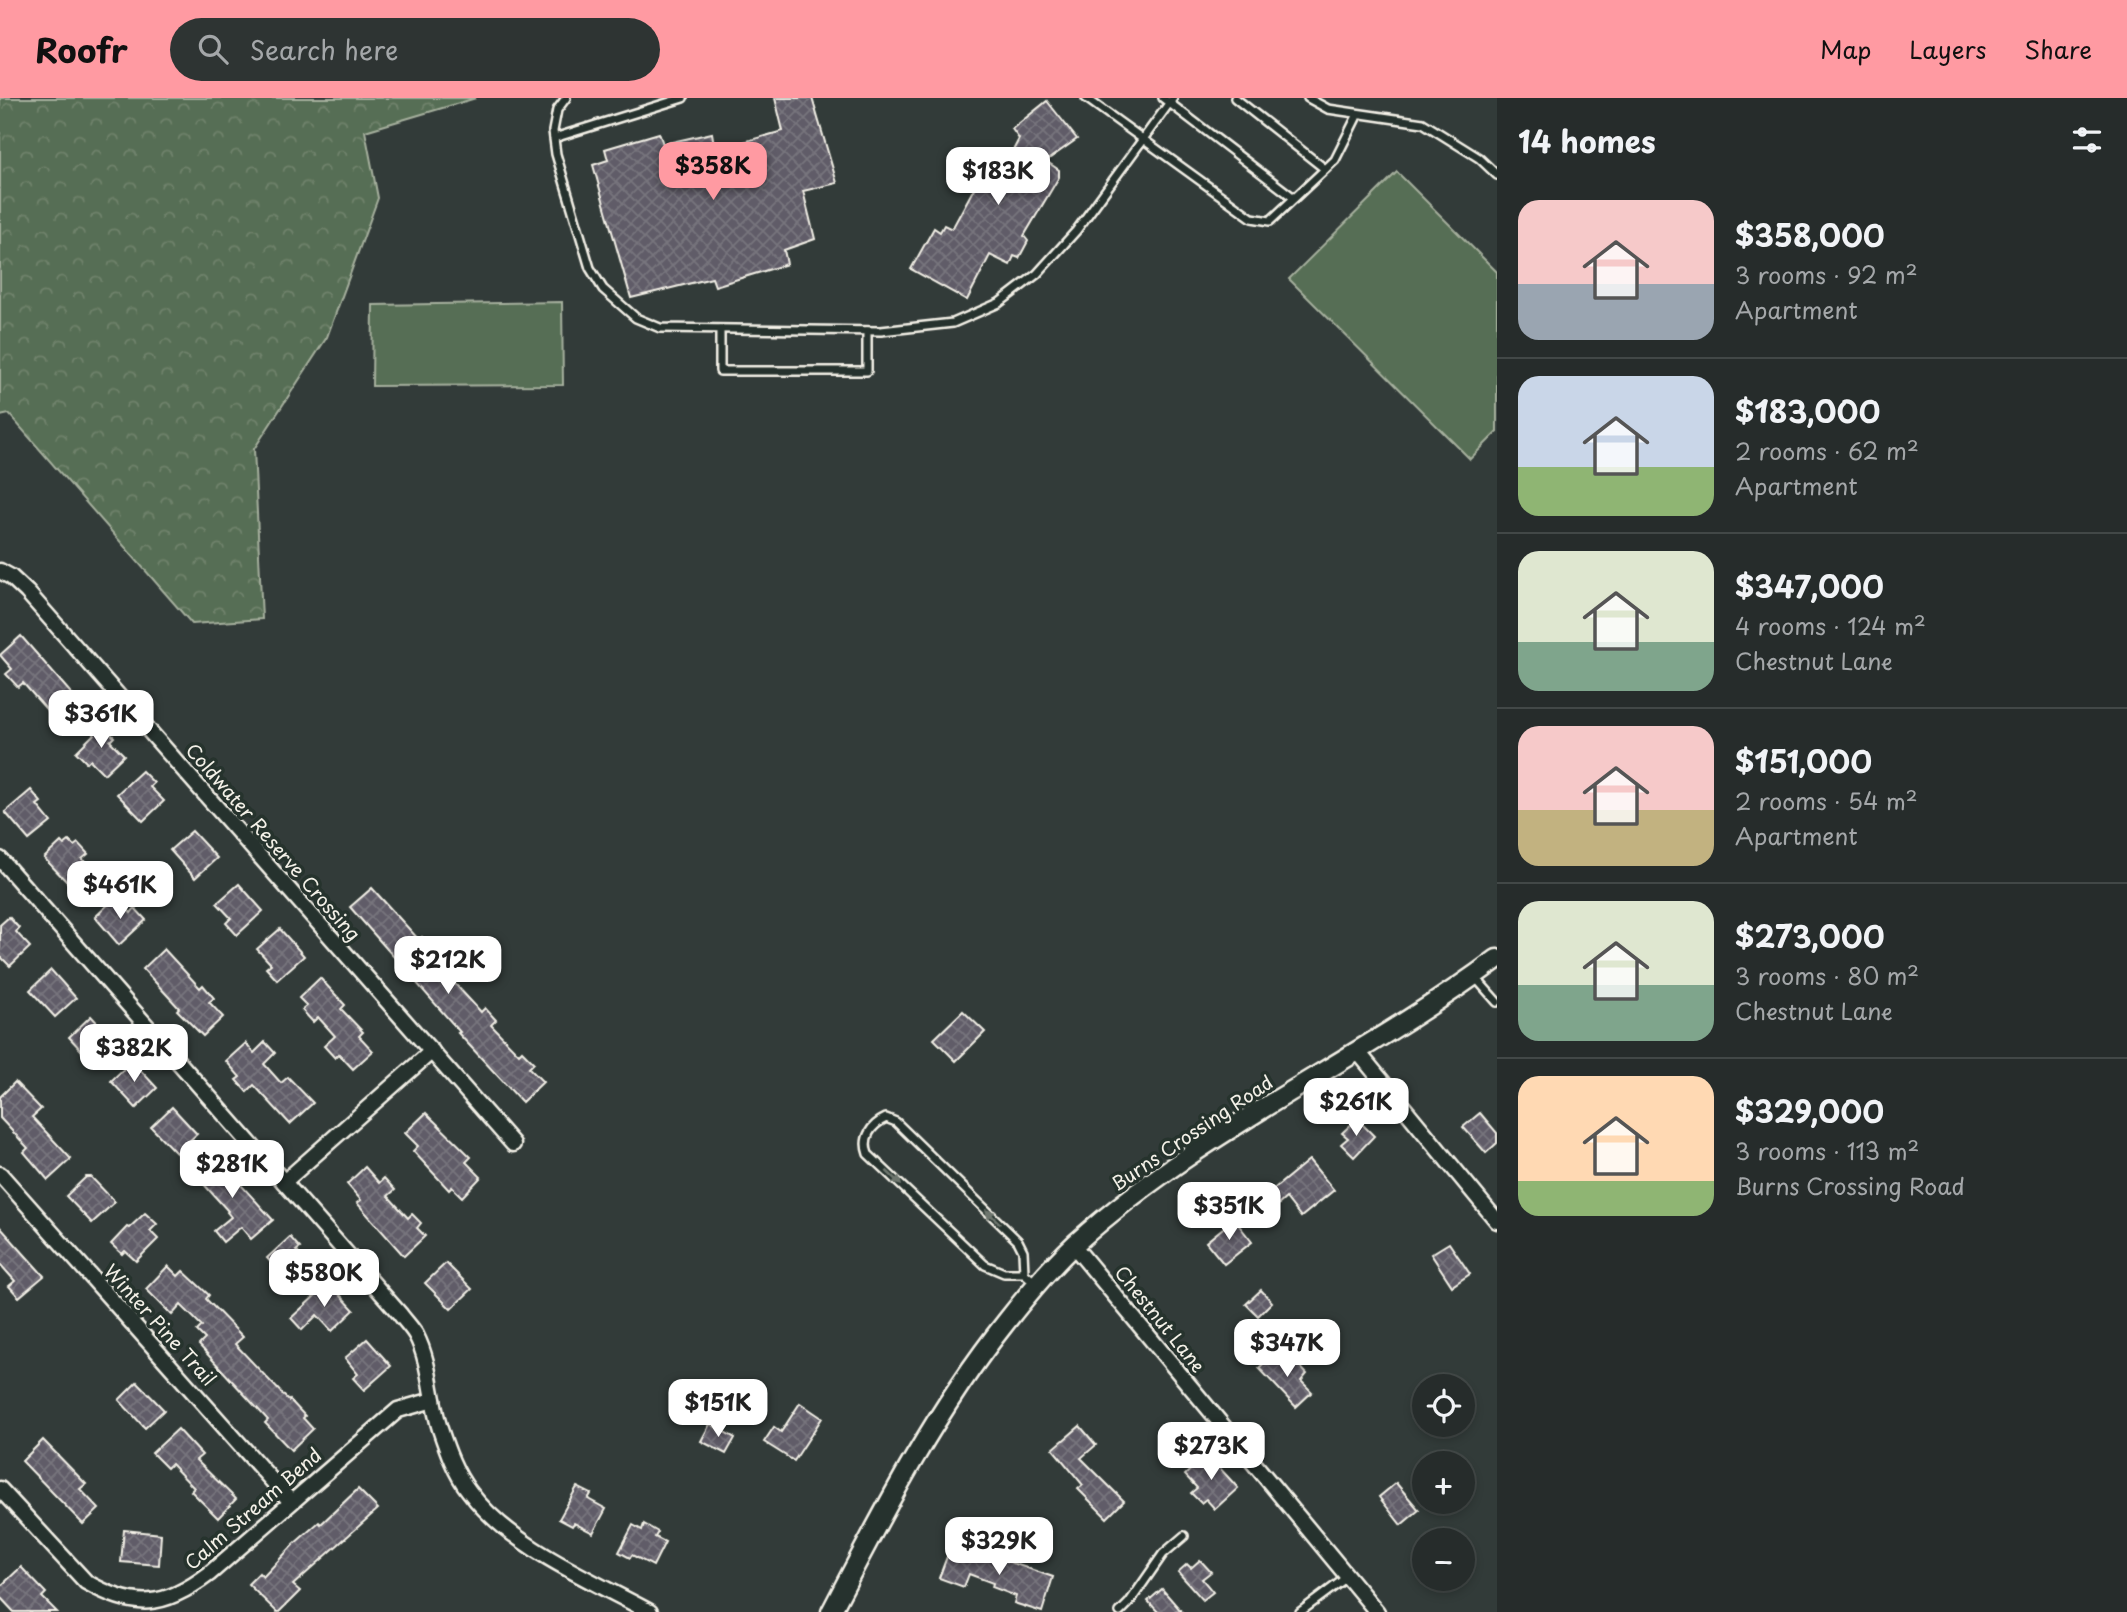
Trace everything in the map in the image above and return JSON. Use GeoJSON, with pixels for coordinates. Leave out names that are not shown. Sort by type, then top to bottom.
{"type":"FeatureCollection","features":[{"type":"Feature","properties":{"kind":"street","name":"Coldwater Reserve Crossing"},"geometry":{"type":"LineString","coordinates":[[0,570],[27,592],[513,1144]]}},
{"type":"Feature","properties":{"kind":"street"},"geometry":{"type":"LineString","coordinates":[[0,859],[416,1335],[439,1426],[452,1463],[469,1491],[488,1513],[529,1547],[650,1612]]}},
{"type":"Feature","properties":{"kind":"street","name":"Burns Crossing Road"},"geometry":{"type":"LineString","coordinates":[[831,1612],[928,1435],[1031,1278],[1162,1173],[1358,1052],[1497,959]]}},
{"type":"Feature","properties":{"kind":"street"},"geometry":{"type":"LineString","coordinates":[[284,1182],[432,1051]]}},
{"type":"Feature","properties":{"kind":"street"},"geometry":{"type":"LineString","coordinates":[[1358,1052],[1497,1222]]}},
{"type":"Feature","properties":{"kind":"street","name":"Winter Pine Trail"},"geometry":{"type":"LineString","coordinates":[[0,1174],[291,1502]]}},
{"type":"Feature","properties":{"kind":"street","name":"Chestnut Lane"},"geometry":{"type":"LineString","coordinates":[[1073,1245],[1377,1612]]}},
{"type":"Feature","properties":{"kind":"street","name":"Calm Stream Bend"},"geometry":{"type":"LineString","coordinates":[[0,1489],[86,1582],[104,1592],[140,1603],[163,1600],[189,1590],[209,1574],[398,1410],[433,1400]]}},
{"type":"Feature","properties":{"kind":"lane"},"geometry":{"type":"LineString","coordinates":[[566,98],[557,110],[553,131],[556,154],[590,268],[603,289],[636,318],[660,328],[881,331],[953,323],[999,303],[1037,274],[1076,231],[1169,100],[1294,198]]}},
{"type":"Feature","properties":{"kind":"lane"},"geometry":{"type":"LineString","coordinates":[[554,138],[683,98]]}},
{"type":"Feature","properties":{"kind":"lane"},"geometry":{"type":"LineString","coordinates":[[1086,98],[1252,218],[1270,221],[1335,160],[1358,114]]}},
{"type":"Feature","properties":{"kind":"lane"},"geometry":{"type":"LineString","coordinates":[[1235,98],[1325,169]]}},
{"type":"Feature","properties":{"kind":"lane"},"geometry":{"type":"LineString","coordinates":[[1308,98],[1328,109],[1423,123],[1479,158],[1497,175]]}},
{"type":"Feature","properties":{"kind":"lane"},"geometry":{"type":"LineString","coordinates":[[720,329],[720,371],[867,371],[867,331]]}},
{"type":"Feature","properties":{"kind":"lane"},"geometry":{"type":"LineString","coordinates":[[1474,975],[1497,1002]]}},
{"type":"Feature","properties":{"kind":"lane"},"geometry":{"type":"LineString","coordinates":[[886,1118],[896,1122],[1018,1241],[1031,1278],[1011,1275],[985,1265],[868,1154],[866,1136],[878,1122],[886,1118]]}},
{"type":"Feature","properties":{"kind":"lane"},"geometry":{"type":"LineString","coordinates":[[1120,1612],[1163,1554],[1184,1536]]}},
{"type":"Feature","properties":{"kind":"lane"},"geometry":{"type":"LineString","coordinates":[[1300,1612],[1347,1577]]}},
{"type":"Feature","properties":{"kind":"green space"},"geometry":{"type":"Polygon","coordinates":[[[0,98],[476,98],[365,131],[378,198],[327,337],[254,449],[262,619],[192,624],[9,414],[0,416],[0,98]]]}},
{"type":"Feature","properties":{"kind":"green space"},"geometry":{"type":"Polygon","coordinates":[[[1397,172],[1497,272],[1497,432],[1470,459],[1289,279],[1397,172]]]}},
{"type":"Feature","properties":{"kind":"green space"},"geometry":{"type":"Polygon","coordinates":[[[562,302],[563,385],[372,386],[373,305],[562,302]]]}},
{"type":"Feature","properties":{"kind":"building"},"geometry":{"type":"Polygon","coordinates":[[[775,98],[812,98],[837,183],[803,191],[815,239],[784,250],[787,264],[715,286],[712,278],[631,298],[593,165],[608,160],[605,149],[659,133],[663,144],[712,133],[715,150],[783,131],[775,98]]]}},
{"type":"Feature","properties":{"kind":"building"},"geometry":{"type":"Polygon","coordinates":[[[1047,101],[1077,139],[1046,161],[1059,170],[1059,177],[1024,236],[1028,241],[1019,258],[1014,256],[1010,265],[990,255],[967,300],[911,269],[934,228],[940,232],[944,225],[952,229],[992,155],[1006,164],[1019,139],[1012,129],[1047,101]]]}},
{"type":"Feature","properties":{"kind":"building"},"geometry":{"type":"Polygon","coordinates":[[[21,636],[83,707],[61,726],[23,683],[18,687],[6,674],[12,669],[0,655],[21,636]]]}},
{"type":"Feature","properties":{"kind":"building"},"geometry":{"type":"Polygon","coordinates":[[[103,725],[114,737],[110,741],[124,755],[104,774],[90,760],[87,763],[76,752],[103,725]]]}},
{"type":"Feature","properties":{"kind":"building"},"geometry":{"type":"Polygon","coordinates":[[[142,771],[154,783],[150,787],[164,801],[143,821],[117,794],[142,771]]]}},
{"type":"Feature","properties":{"kind":"building"},"geometry":{"type":"Polygon","coordinates":[[[31,790],[41,802],[37,805],[51,822],[29,840],[5,812],[31,790]]]}},
{"type":"Feature","properties":{"kind":"building"},"geometry":{"type":"Polygon","coordinates":[[[192,831],[217,858],[195,878],[170,850],[192,831]]]}},
{"type":"Feature","properties":{"kind":"building"},"geometry":{"type":"Polygon","coordinates":[[[69,841],[74,846],[78,843],[88,854],[82,859],[90,866],[70,885],[44,858],[61,842],[64,845],[69,841]]]}},
{"type":"Feature","properties":{"kind":"building"},"geometry":{"type":"Polygon","coordinates":[[[239,884],[263,911],[237,935],[226,923],[231,918],[217,903],[239,884]]]}},
{"type":"Feature","properties":{"kind":"building"},"geometry":{"type":"Polygon","coordinates":[[[372,888],[419,940],[422,937],[432,948],[428,951],[433,960],[481,1012],[485,1008],[496,1020],[491,1025],[519,1054],[522,1051],[534,1063],[529,1068],[543,1082],[522,1102],[458,1033],[460,1032],[350,907],[372,888]]]}},
{"type":"Feature","properties":{"kind":"building"},"geometry":{"type":"Polygon","coordinates":[[[116,897],[131,913],[135,908],[146,920],[119,945],[95,917],[116,897]]]}},
{"type":"Feature","properties":{"kind":"building"},"geometry":{"type":"Polygon","coordinates":[[[9,917],[19,928],[16,932],[30,947],[10,966],[0,956],[0,925],[9,917]]]}},
{"type":"Feature","properties":{"kind":"building"},"geometry":{"type":"Polygon","coordinates":[[[280,929],[304,956],[277,980],[266,968],[271,964],[257,949],[280,929]]]}},
{"type":"Feature","properties":{"kind":"building"},"geometry":{"type":"Polygon","coordinates":[[[164,949],[200,988],[203,985],[214,998],[209,1002],[223,1017],[203,1036],[143,969],[164,949]]]}},
{"type":"Feature","properties":{"kind":"building"},"geometry":{"type":"Polygon","coordinates":[[[51,970],[76,998],[55,1017],[30,990],[51,970]]]}},
{"type":"Feature","properties":{"kind":"building"},"geometry":{"type":"Polygon","coordinates":[[[320,978],[345,1005],[341,1009],[363,1032],[359,1036],[373,1051],[353,1069],[339,1054],[335,1058],[324,1046],[335,1036],[318,1017],[313,1022],[302,1010],[307,1006],[299,998],[320,978]]]}},
{"type":"Feature","properties":{"kind":"building"},"geometry":{"type":"Polygon","coordinates":[[[963,1011],[985,1032],[956,1061],[934,1039],[963,1011]]]}},
{"type":"Feature","properties":{"kind":"building"},"geometry":{"type":"Polygon","coordinates":[[[91,1016],[116,1043],[94,1064],[69,1037],[91,1016]]]}},
{"type":"Feature","properties":{"kind":"building"},"geometry":{"type":"Polygon","coordinates":[[[265,1042],[275,1053],[264,1064],[281,1083],[288,1077],[313,1103],[290,1124],[254,1085],[247,1092],[236,1080],[240,1077],[226,1061],[246,1043],[254,1053],[265,1042]]]}},
{"type":"Feature","properties":{"kind":"building"},"geometry":{"type":"Polygon","coordinates":[[[132,1061],[157,1088],[136,1108],[111,1081],[132,1061]]]}},
{"type":"Feature","properties":{"kind":"building"},"geometry":{"type":"Polygon","coordinates":[[[15,1082],[41,1109],[32,1117],[71,1159],[48,1180],[24,1152],[28,1148],[0,1118],[0,1097],[15,1082]]]}},
{"type":"Feature","properties":{"kind":"building"},"geometry":{"type":"Polygon","coordinates":[[[172,1107],[197,1134],[176,1153],[151,1127],[172,1107]]]}},
{"type":"Feature","properties":{"kind":"building"},"geometry":{"type":"Polygon","coordinates":[[[426,1113],[471,1157],[466,1162],[481,1177],[462,1197],[452,1187],[449,1190],[413,1151],[418,1146],[405,1133],[426,1113]]]}},
{"type":"Feature","properties":{"kind":"building"},"geometry":{"type":"Polygon","coordinates":[[[1480,1113],[1497,1133],[1497,1143],[1486,1153],[1463,1127],[1480,1113]]]}},
{"type":"Feature","properties":{"kind":"building"},"geometry":{"type":"Polygon","coordinates":[[[1357,1119],[1374,1136],[1354,1157],[1341,1144],[1348,1138],[1342,1133],[1357,1119]]]}},
{"type":"Feature","properties":{"kind":"building"},"geometry":{"type":"Polygon","coordinates":[[[212,1153],[273,1220],[251,1239],[241,1227],[223,1242],[214,1231],[231,1217],[192,1171],[212,1153]]]}},
{"type":"Feature","properties":{"kind":"building"},"geometry":{"type":"Polygon","coordinates":[[[1309,1160],[1334,1190],[1301,1217],[1286,1198],[1278,1205],[1269,1193],[1309,1160]]]}},
{"type":"Feature","properties":{"kind":"building"},"geometry":{"type":"Polygon","coordinates":[[[365,1167],[379,1183],[384,1178],[395,1190],[388,1196],[408,1218],[412,1214],[421,1223],[417,1228],[425,1236],[404,1256],[357,1203],[361,1200],[347,1184],[365,1167]]]}},
{"type":"Feature","properties":{"kind":"building"},"geometry":{"type":"Polygon","coordinates":[[[86,1177],[91,1177],[115,1202],[92,1223],[66,1196],[86,1177]]]}},
{"type":"Feature","properties":{"kind":"building"},"geometry":{"type":"Polygon","coordinates":[[[145,1213],[157,1224],[150,1231],[158,1239],[136,1261],[111,1244],[145,1213]]]}},
{"type":"Feature","properties":{"kind":"building"},"geometry":{"type":"Polygon","coordinates":[[[1234,1219],[1252,1242],[1224,1264],[1206,1242],[1234,1219]]]}},
{"type":"Feature","properties":{"kind":"building"},"geometry":{"type":"Polygon","coordinates":[[[0,1227],[44,1276],[19,1297],[9,1286],[15,1281],[0,1264],[0,1227]]]}},
{"type":"Feature","properties":{"kind":"building"},"geometry":{"type":"Polygon","coordinates":[[[290,1237],[300,1248],[296,1251],[311,1267],[291,1285],[267,1258],[290,1237]]]}},
{"type":"Feature","properties":{"kind":"building"},"geometry":{"type":"Polygon","coordinates":[[[1449,1243],[1470,1274],[1452,1286],[1431,1254],[1449,1243]]]}},
{"type":"Feature","properties":{"kind":"building"},"geometry":{"type":"Polygon","coordinates":[[[446,1263],[472,1289],[451,1309],[425,1283],[446,1263]]]}},
{"type":"Feature","properties":{"kind":"building"},"geometry":{"type":"Polygon","coordinates":[[[168,1266],[178,1276],[183,1271],[209,1295],[206,1299],[243,1337],[235,1344],[305,1416],[303,1418],[313,1429],[291,1450],[265,1423],[268,1420],[199,1345],[205,1339],[197,1331],[202,1326],[181,1305],[172,1315],[146,1289],[168,1266]]]}},
{"type":"Feature","properties":{"kind":"building"},"geometry":{"type":"Polygon","coordinates":[[[329,1283],[354,1310],[332,1331],[317,1315],[302,1330],[291,1318],[329,1283]]]}},
{"type":"Feature","properties":{"kind":"building"},"geometry":{"type":"Polygon","coordinates":[[[1261,1290],[1272,1302],[1258,1316],[1246,1304],[1261,1290]]]}},
{"type":"Feature","properties":{"kind":"building"},"geometry":{"type":"Polygon","coordinates":[[[367,1339],[391,1366],[364,1390],[353,1378],[358,1374],[345,1358],[367,1339]]]}},
{"type":"Feature","properties":{"kind":"building"},"geometry":{"type":"Polygon","coordinates":[[[1272,1355],[1284,1367],[1293,1359],[1307,1374],[1301,1381],[1312,1392],[1296,1407],[1259,1368],[1272,1355]]]}},
{"type":"Feature","properties":{"kind":"building"},"geometry":{"type":"Polygon","coordinates":[[[137,1382],[164,1410],[145,1428],[119,1400],[137,1382]]]}},
{"type":"Feature","properties":{"kind":"building"},"geometry":{"type":"Polygon","coordinates":[[[800,1403],[822,1418],[794,1461],[764,1442],[774,1427],[781,1432],[800,1403]]]}},
{"type":"Feature","properties":{"kind":"building"},"geometry":{"type":"Polygon","coordinates":[[[710,1424],[735,1438],[726,1454],[701,1441],[710,1424]]]}},
{"type":"Feature","properties":{"kind":"building"},"geometry":{"type":"Polygon","coordinates":[[[1080,1426],[1096,1445],[1081,1458],[1124,1501],[1107,1518],[1078,1489],[1083,1485],[1053,1449],[1080,1426]]]}},
{"type":"Feature","properties":{"kind":"building"},"geometry":{"type":"Polygon","coordinates":[[[178,1429],[202,1455],[196,1460],[236,1499],[218,1518],[191,1491],[194,1488],[171,1464],[167,1468],[152,1453],[178,1429]]]}},
{"type":"Feature","properties":{"kind":"building"},"geometry":{"type":"Polygon","coordinates":[[[43,1440],[86,1484],[80,1489],[99,1509],[83,1524],[22,1461],[43,1440]]]}},
{"type":"Feature","properties":{"kind":"building"},"geometry":{"type":"Polygon","coordinates":[[[1207,1454],[1238,1488],[1215,1509],[1206,1499],[1201,1503],[1191,1493],[1197,1488],[1185,1475],[1207,1454]]]}},
{"type":"Feature","properties":{"kind":"building"},"geometry":{"type":"Polygon","coordinates":[[[1396,1483],[1412,1502],[1412,1514],[1414,1514],[1401,1525],[1379,1497],[1396,1483]]]}},
{"type":"Feature","properties":{"kind":"building"},"geometry":{"type":"Polygon","coordinates":[[[577,1487],[591,1494],[588,1499],[606,1509],[593,1533],[559,1519],[577,1487]]]}},
{"type":"Feature","properties":{"kind":"building"},"geometry":{"type":"Polygon","coordinates":[[[358,1489],[378,1509],[293,1585],[300,1591],[277,1612],[248,1584],[259,1573],[263,1577],[294,1544],[319,1522],[321,1524],[358,1489]]]}},
{"type":"Feature","properties":{"kind":"building"},"geometry":{"type":"Polygon","coordinates":[[[644,1524],[658,1532],[655,1537],[665,1542],[653,1566],[632,1555],[630,1558],[619,1552],[633,1525],[642,1530],[644,1524]]]}},
{"type":"Feature","properties":{"kind":"building"},"geometry":{"type":"Polygon","coordinates":[[[124,1530],[161,1534],[159,1565],[121,1562],[124,1530]]]}},
{"type":"Feature","properties":{"kind":"building"},"geometry":{"type":"Polygon","coordinates":[[[951,1546],[987,1559],[989,1555],[1053,1577],[1042,1612],[1014,1603],[1016,1596],[969,1574],[964,1587],[939,1578],[951,1546]]]}},
{"type":"Feature","properties":{"kind":"building"},"geometry":{"type":"Polygon","coordinates":[[[1200,1560],[1211,1572],[1202,1579],[1213,1592],[1203,1600],[1178,1572],[1187,1564],[1191,1568],[1200,1560]]]}},
{"type":"Feature","properties":{"kind":"building"},"geometry":{"type":"Polygon","coordinates":[[[21,1567],[46,1593],[42,1597],[57,1612],[14,1612],[0,1597],[0,1587],[21,1567]]]}},
{"type":"Feature","properties":{"kind":"building"},"geometry":{"type":"Polygon","coordinates":[[[1162,1589],[1182,1612],[1158,1612],[1148,1601],[1162,1589]]]}}]}
